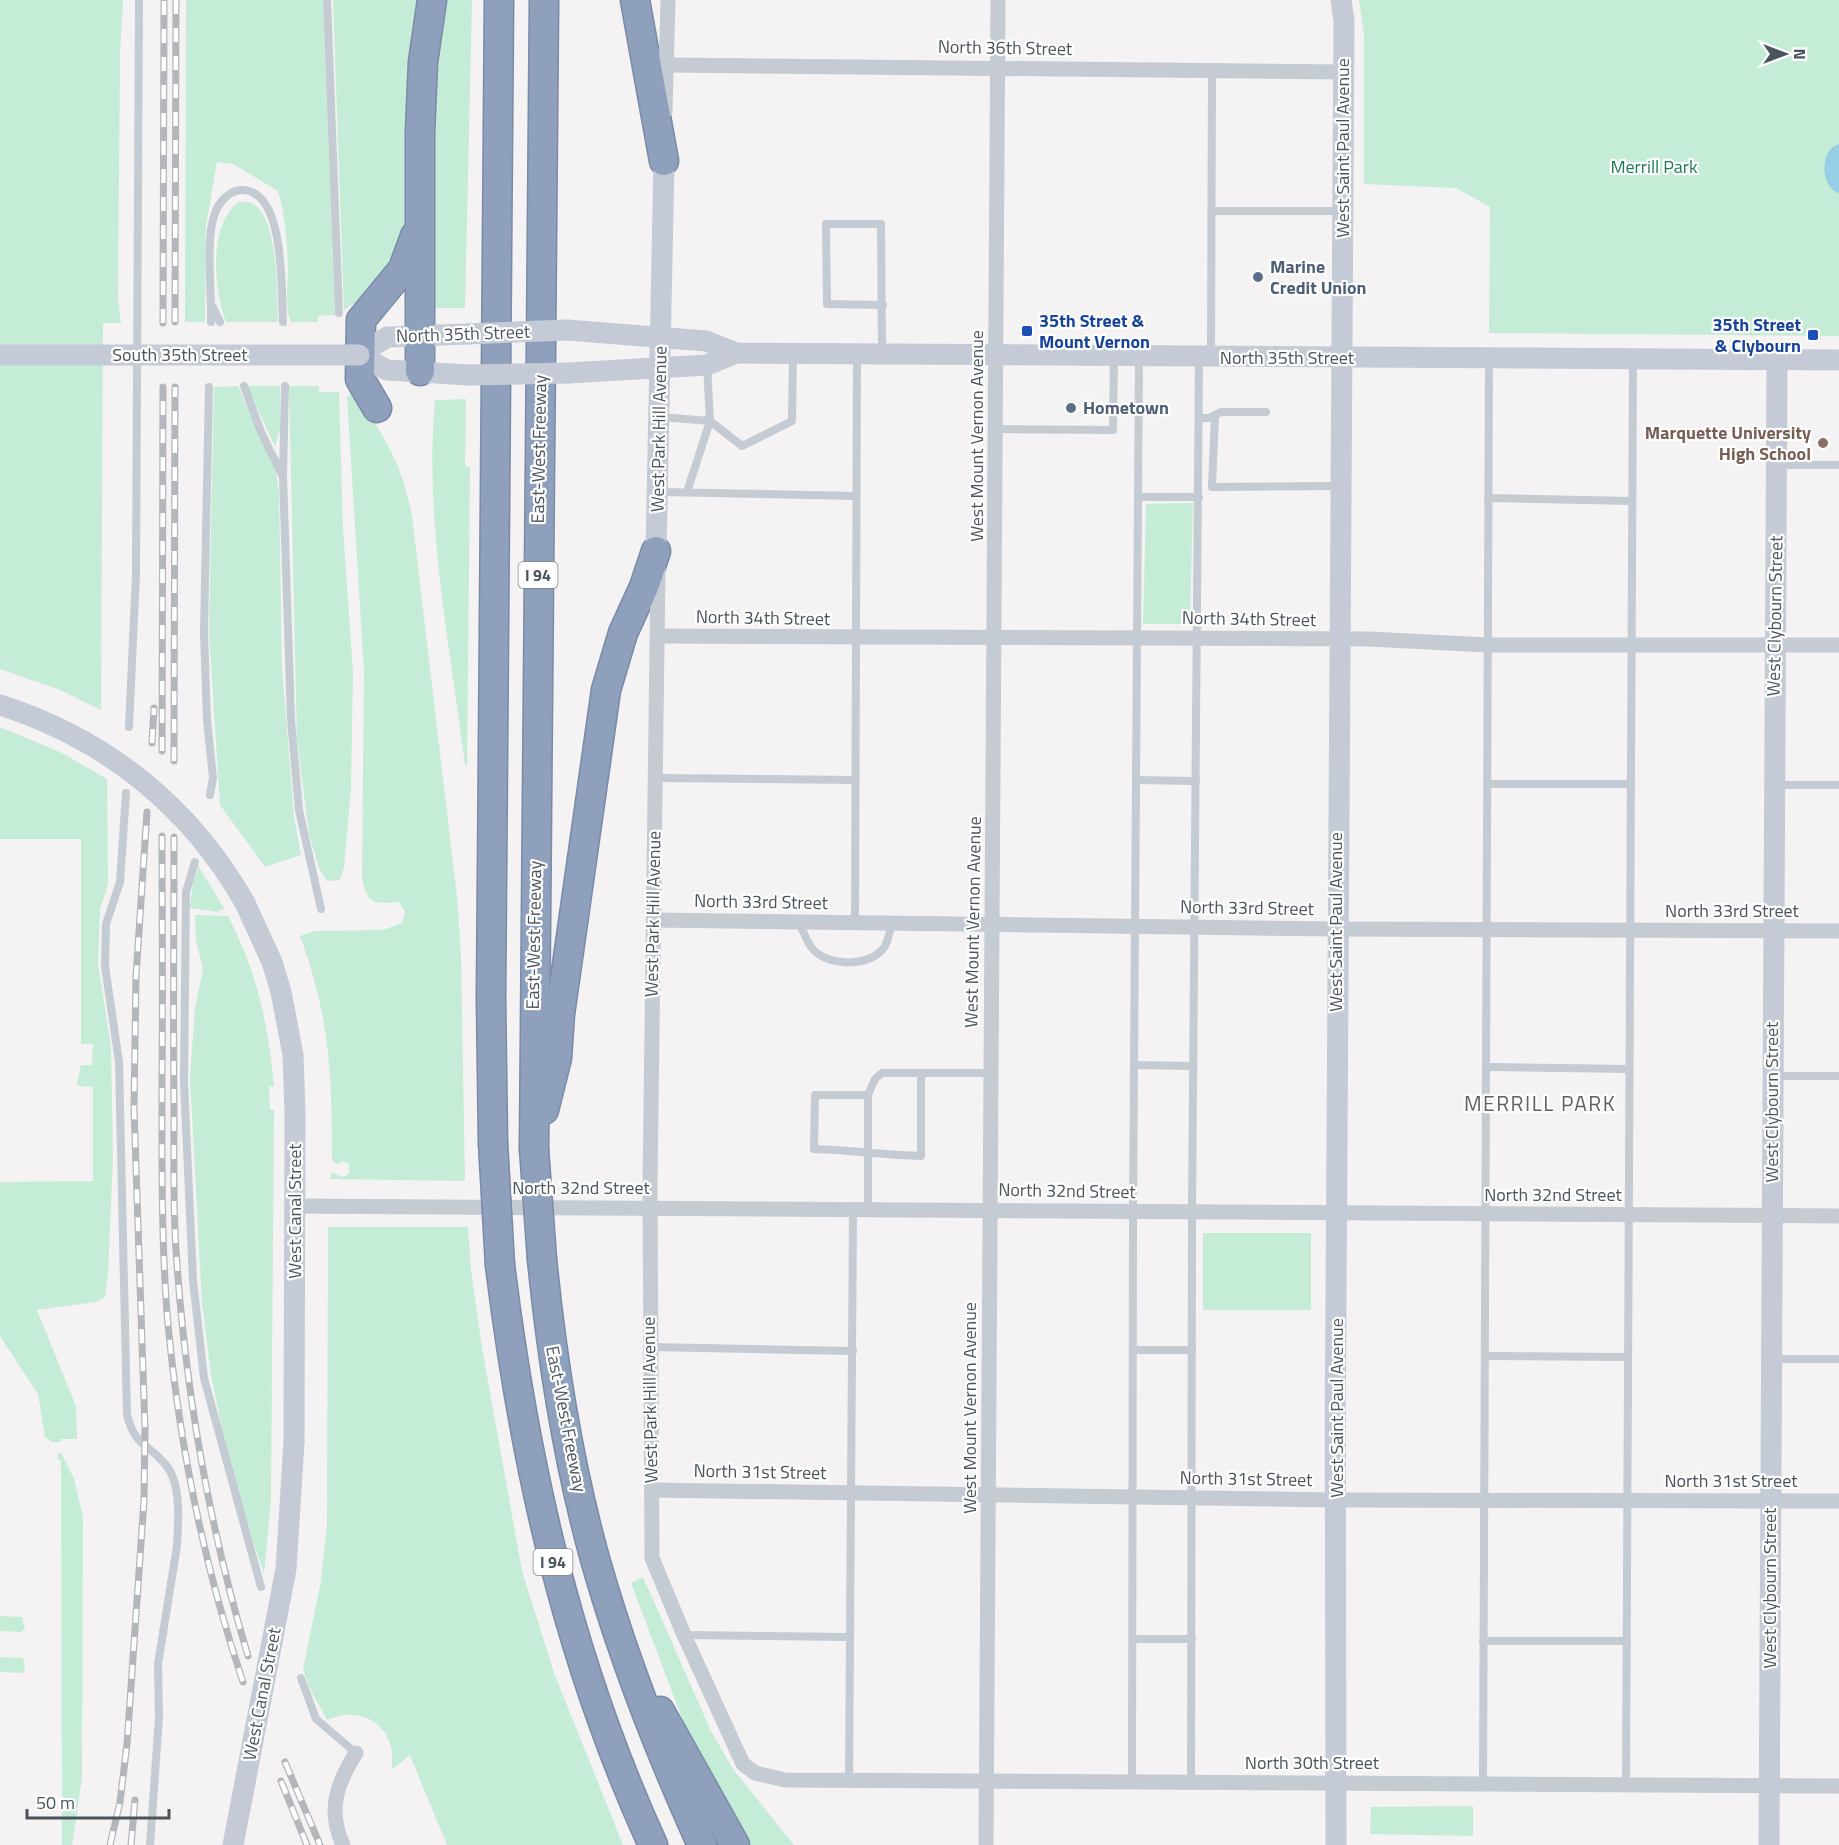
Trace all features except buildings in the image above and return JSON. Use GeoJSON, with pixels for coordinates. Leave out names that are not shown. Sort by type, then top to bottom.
{"type":"FeatureCollection","features":[{"type":"Feature","properties":{"kind":"highway"},"geometry":{"type":"LineString","coordinates":[[420,371],[423,62],[432,0]]}},
{"type":"Feature","properties":{"kind":"highway","name":"I 94"},"geometry":{"type":"LineString","coordinates":[[499,0],[491,987],[493,1143],[500,1265],[519,1406],[544,1529],[568,1618],[619,1769],[653,1845]]}},
{"type":"Feature","properties":{"kind":"highway","name":"East-West Freeway"},"geometry":{"type":"LineString","coordinates":[[544,0],[534,1149],[542,1259],[551,1344],[583,1512],[623,1648],[667,1766],[702,1845]]}},
{"type":"Feature","properties":{"kind":"highway"},"geometry":{"type":"LineString","coordinates":[[635,0],[664,160]]}},
{"type":"Feature","properties":{"kind":"highway"},"geometry":{"type":"LineString","coordinates":[[377,408],[360,379],[361,320],[403,269],[412,249],[420,214]]}},
{"type":"Feature","properties":{"kind":"highway"},"geometry":{"type":"LineString","coordinates":[[534,1149],[557,1058],[560,1014],[606,690],[623,633],[644,587],[656,551]]}},
{"type":"Feature","properties":{"kind":"highway"},"geometry":{"type":"LineString","coordinates":[[623,1648],[703,1784],[735,1845]]}},
{"type":"Feature","properties":{"kind":"street","name":"West Park Hill Avenue"},"geometry":{"type":"LineString","coordinates":[[668,0],[656,551],[660,578],[654,778],[650,1208],[652,1558],[684,1635],[744,1764],[754,1773],[784,1780]]}},
{"type":"Feature","properties":{"kind":"street","name":"West Mount Vernon Avenue"},"geometry":{"type":"LineString","coordinates":[[986,1845],[996,638],[998,0]]}},
{"type":"Feature","properties":{"kind":"street","name":"West Saint Paul Avenue"},"geometry":{"type":"LineString","coordinates":[[1336,1845],[1338,1213],[1336,929],[1344,72],[1341,0]]}},
{"type":"Feature","properties":{"kind":"street","name":"North 36th Street"},"geometry":{"type":"LineString","coordinates":[[666,65],[1344,72]]}},
{"type":"Feature","properties":{"kind":"street","name":"North 35th Street"},"geometry":{"type":"LineString","coordinates":[[736,353],[706,365],[568,373],[468,375],[387,370],[360,355],[387,337],[567,330],[706,341],[736,353],[1839,360]]}},
{"type":"Feature","properties":{"kind":"street","name":"South 35th Street"},"geometry":{"type":"LineString","coordinates":[[0,356],[360,355]]}},
{"type":"Feature","properties":{"kind":"street","name":"West Clybourn Street"},"geometry":{"type":"LineString","coordinates":[[1769,1845],[1777,360]]}},
{"type":"Feature","properties":{"kind":"street","name":"North 34th Street"},"geometry":{"type":"LineString","coordinates":[[658,636],[855,639],[1198,637],[1488,645],[1839,645]]}},
{"type":"Feature","properties":{"kind":"street","name":"West Canal Street"},"geometry":{"type":"LineString","coordinates":[[0,705],[75,735],[112,758],[155,790],[207,844],[245,903],[272,962],[281,992],[293,1055],[294,1442],[286,1569],[233,1845]]}},
{"type":"Feature","properties":{"kind":"street","name":"North 33rd Street"},"geometry":{"type":"LineString","coordinates":[[654,920],[992,925],[1019,923],[1135,927],[1336,929],[1839,931]]}},
{"type":"Feature","properties":{"kind":"street","name":"North 32nd Street"},"geometry":{"type":"LineString","coordinates":[[294,1206],[1839,1216]]}},
{"type":"Feature","properties":{"kind":"street","name":"North 31st Street"},"geometry":{"type":"LineString","coordinates":[[652,1490],[1336,1500],[1839,1501]]}},
{"type":"Feature","properties":{"kind":"street"},"geometry":{"type":"LineString","coordinates":[[343,1845],[336,1824],[334,1805],[341,1778],[356,1753]]}},
{"type":"Feature","properties":{"kind":"street","name":"North 30th Street"},"geometry":{"type":"LineString","coordinates":[[784,1780],[1839,1786]]}},
{"type":"Feature","properties":{"kind":"lane"},"geometry":{"type":"LineString","coordinates":[[129,727],[136,575],[139,0]]}},
{"type":"Feature","properties":{"kind":"lane"},"geometry":{"type":"LineString","coordinates":[[327,0],[339,313]]}},
{"type":"Feature","properties":{"kind":"lane"},"geometry":{"type":"LineString","coordinates":[[1191,1782],[1192,1212],[1198,497],[1199,418],[1205,357],[1212,211],[1212,71]]}},
{"type":"Feature","properties":{"kind":"lane"},"geometry":{"type":"LineString","coordinates":[[216,322],[212,305],[211,242],[214,214],[229,193],[240,190],[254,192],[264,200],[273,216],[278,247],[283,322]]}},
{"type":"Feature","properties":{"kind":"lane"},"geometry":{"type":"LineString","coordinates":[[1212,211],[1343,211]]}},
{"type":"Feature","properties":{"kind":"lane"},"geometry":{"type":"LineString","coordinates":[[882,355],[883,304],[881,224],[826,224],[827,304],[883,304]]}},
{"type":"Feature","properties":{"kind":"lane"},"geometry":{"type":"LineString","coordinates":[[659,417],[710,420],[742,446],[792,422],[793,354]]}},
{"type":"Feature","properties":{"kind":"lane"},"geometry":{"type":"LineString","coordinates":[[855,923],[857,354]]}},
{"type":"Feature","properties":{"kind":"lane"},"geometry":{"type":"LineString","coordinates":[[996,429],[1113,430],[1114,356]]}},
{"type":"Feature","properties":{"kind":"lane"},"geometry":{"type":"LineString","coordinates":[[1132,1782],[1133,1212],[1140,357]]}},
{"type":"Feature","properties":{"kind":"lane"},"geometry":{"type":"LineString","coordinates":[[1483,1784],[1489,359]]}},
{"type":"Feature","properties":{"kind":"lane"},"geometry":{"type":"LineString","coordinates":[[1626,1784],[1633,360]]}},
{"type":"Feature","properties":{"kind":"lane"},"geometry":{"type":"LineString","coordinates":[[687,492],[710,420],[706,365]]}},
{"type":"Feature","properties":{"kind":"lane"},"geometry":{"type":"LineString","coordinates":[[285,386],[283,476],[288,670],[294,765],[299,810],[321,909]]}},
{"type":"Feature","properties":{"kind":"lane"},"geometry":{"type":"LineString","coordinates":[[209,387],[204,632],[207,720],[213,778],[210,795]]}},
{"type":"Feature","properties":{"kind":"lane"},"geometry":{"type":"LineString","coordinates":[[244,387],[261,432],[283,476]]}},
{"type":"Feature","properties":{"kind":"lane"},"geometry":{"type":"LineString","coordinates":[[1199,418],[1221,412],[1266,412]]}},
{"type":"Feature","properties":{"kind":"lane"},"geometry":{"type":"LineString","coordinates":[[1215,415],[1212,487],[1339,486]]}},
{"type":"Feature","properties":{"kind":"lane"},"geometry":{"type":"LineString","coordinates":[[1776,465],[1839,465]]}},
{"type":"Feature","properties":{"kind":"lane"},"geometry":{"type":"LineString","coordinates":[[658,492],[855,495]]}},
{"type":"Feature","properties":{"kind":"lane"},"geometry":{"type":"LineString","coordinates":[[1138,497],[1198,497]]}},
{"type":"Feature","properties":{"kind":"lane"},"geometry":{"type":"LineString","coordinates":[[1488,498],[1632,501]]}},
{"type":"Feature","properties":{"kind":"lane"},"geometry":{"type":"LineString","coordinates":[[654,778],[855,780]]}},
{"type":"Feature","properties":{"kind":"lane"},"geometry":{"type":"LineString","coordinates":[[1136,780],[1196,781]]}},
{"type":"Feature","properties":{"kind":"lane"},"geometry":{"type":"LineString","coordinates":[[1488,784],[1630,784]]}},
{"type":"Feature","properties":{"kind":"lane"},"geometry":{"type":"LineString","coordinates":[[1773,785],[1839,785]]}},
{"type":"Feature","properties":{"kind":"lane"},"geometry":{"type":"LineString","coordinates":[[126,793],[120,882],[106,924],[105,966],[119,1062],[127,1415],[136,1438],[165,1463],[171,1473],[177,1502],[178,1527],[158,1664],[159,1717],[150,1845]]}},
{"type":"Feature","properties":{"kind":"lane"},"geometry":{"type":"LineString","coordinates":[[195,862],[186,892],[184,1082],[193,1280],[204,1378],[261,1587]]}},
{"type":"Feature","properties":{"kind":"lane"},"geometry":{"type":"LineString","coordinates":[[799,922],[812,949],[825,957],[842,962],[874,957],[885,947],[892,924]]}},
{"type":"Feature","properties":{"kind":"lane"},"geometry":{"type":"LineString","coordinates":[[1134,1065],[1193,1066]]}},
{"type":"Feature","properties":{"kind":"lane"},"geometry":{"type":"LineString","coordinates":[[1487,1067],[1629,1069]]}},
{"type":"Feature","properties":{"kind":"lane"},"geometry":{"type":"LineString","coordinates":[[849,1781],[853,1351],[860,1210],[868,1155],[868,1095],[875,1079],[882,1073],[991,1073]]}},
{"type":"Feature","properties":{"kind":"lane"},"geometry":{"type":"LineString","coordinates":[[868,1095],[815,1095],[814,1149],[858,1150],[868,1155],[921,1156],[921,1074]]}},
{"type":"Feature","properties":{"kind":"lane"},"geometry":{"type":"LineString","coordinates":[[1772,1076],[1839,1076]]}},
{"type":"Feature","properties":{"kind":"lane"},"geometry":{"type":"LineString","coordinates":[[649,1347],[853,1351]]}},
{"type":"Feature","properties":{"kind":"lane"},"geometry":{"type":"LineString","coordinates":[[1133,1350],[1192,1350]]}},
{"type":"Feature","properties":{"kind":"lane"},"geometry":{"type":"LineString","coordinates":[[1485,1356],[1628,1357]]}},
{"type":"Feature","properties":{"kind":"lane"},"geometry":{"type":"LineString","coordinates":[[1771,1359],[1839,1359]]}},
{"type":"Feature","properties":{"kind":"lane"},"geometry":{"type":"LineString","coordinates":[[684,1635],[850,1637]]}},
{"type":"Feature","properties":{"kind":"lane"},"geometry":{"type":"LineString","coordinates":[[1133,1639],[1192,1639]]}},
{"type":"Feature","properties":{"kind":"lane"},"geometry":{"type":"LineString","coordinates":[[1483,1641],[1627,1641]]}},
{"type":"Feature","properties":{"kind":"lane"},"geometry":{"type":"LineString","coordinates":[[301,1678],[316,1719],[356,1753]]}},
{"type":"Feature","properties":{"kind":"green space"},"geometry":{"type":"Polygon","coordinates":[[[0,0],[123,0],[120,55],[118,300],[121,323],[103,323],[101,710],[60,690],[0,669],[0,0]]]}},
{"type":"Feature","properties":{"kind":"green space"},"geometry":{"type":"Polygon","coordinates":[[[186,0],[323,0],[335,315],[318,316],[318,322],[291,322],[287,303],[286,231],[278,191],[233,164],[217,162],[206,226],[205,322],[185,322],[186,0]]]}},
{"type":"Feature","properties":{"kind":"green space"},"geometry":{"type":"Polygon","coordinates":[[[333,0],[421,0],[408,218],[394,261],[357,305],[354,303],[344,310],[333,0]]]}},
{"type":"Feature","properties":{"kind":"green space"},"geometry":{"type":"Polygon","coordinates":[[[442,0],[472,0],[465,308],[431,308],[433,65],[442,0]]]}},
{"type":"Feature","properties":{"kind":"green space","name":"Merrill Park"},"geometry":{"type":"Polygon","coordinates":[[[1359,0],[1839,0],[1839,336],[1489,333],[1490,207],[1456,188],[1364,184],[1364,35],[1359,0]]]}},
{"type":"Feature","properties":{"kind":"green space"},"geometry":{"type":"Polygon","coordinates":[[[238,202],[252,203],[261,211],[267,224],[275,258],[278,322],[226,322],[219,294],[216,259],[222,227],[228,213],[238,202]]]}},
{"type":"Feature","properties":{"kind":"green space"},"geometry":{"type":"Polygon","coordinates":[[[238,386],[276,472],[279,492],[282,667],[294,817],[301,855],[265,867],[220,805],[209,633],[214,387],[238,386]]]}},
{"type":"Feature","properties":{"kind":"green space"},"geometry":{"type":"Polygon","coordinates":[[[247,386],[280,386],[280,429],[275,447],[247,386]]]}},
{"type":"Feature","properties":{"kind":"green space"},"geometry":{"type":"Polygon","coordinates":[[[289,386],[319,386],[319,392],[339,392],[343,529],[353,672],[351,789],[344,867],[340,880],[327,881],[319,868],[309,834],[297,740],[289,386]]]}},
{"type":"Feature","properties":{"kind":"green space"},"geometry":{"type":"Polygon","coordinates":[[[352,393],[391,450],[403,481],[412,516],[457,897],[461,956],[465,1181],[330,1179],[332,1173],[343,1177],[349,1174],[349,1164],[343,1161],[337,1164],[332,1160],[330,1073],[327,1046],[318,993],[300,936],[315,931],[383,930],[402,923],[405,912],[399,902],[373,901],[364,887],[362,878],[364,672],[347,397],[352,393]]]}},
{"type":"Feature","properties":{"kind":"green space"},"geometry":{"type":"Polygon","coordinates":[[[466,399],[465,466],[470,467],[467,765],[465,765],[440,583],[433,491],[433,446],[435,400],[466,399]]]}},
{"type":"Feature","properties":{"kind":"green space"},"geometry":{"type":"Polygon","coordinates":[[[1193,503],[1190,624],[1143,624],[1146,504],[1193,503]]]}},
{"type":"Feature","properties":{"kind":"green space"},"geometry":{"type":"Polygon","coordinates":[[[0,727],[60,752],[107,779],[108,884],[100,910],[98,963],[111,1047],[113,1157],[108,1274],[105,1297],[95,1302],[37,1310],[76,1406],[77,1439],[61,1439],[61,1442],[52,1442],[45,1437],[38,1394],[0,1336],[0,1182],[93,1181],[93,1087],[79,1086],[77,1083],[81,1065],[92,1065],[93,1044],[81,1044],[81,839],[0,839],[0,727]]]}},
{"type":"Feature","properties":{"kind":"green space"},"geometry":{"type":"Polygon","coordinates":[[[199,867],[224,908],[217,912],[190,908],[193,882],[199,867]]]}},
{"type":"Feature","properties":{"kind":"green space"},"geometry":{"type":"Polygon","coordinates":[[[195,915],[228,916],[238,937],[260,998],[274,1086],[269,1087],[270,1110],[274,1110],[271,1501],[264,1574],[242,1508],[223,1434],[211,1375],[202,1304],[190,1078],[195,1008],[203,969],[196,941],[195,915]]]}},
{"type":"Feature","properties":{"kind":"green space"},"geometry":{"type":"Polygon","coordinates":[[[328,1227],[468,1227],[471,1270],[481,1342],[522,1571],[554,1673],[623,1845],[447,1845],[410,1755],[391,1770],[390,1742],[376,1723],[353,1715],[327,1720],[311,1691],[303,1669],[321,1581],[327,1526],[328,1227]]]}},
{"type":"Feature","properties":{"kind":"green space"},"geometry":{"type":"Polygon","coordinates":[[[1203,1233],[1311,1233],[1311,1310],[1203,1310],[1203,1233]]]}},
{"type":"Feature","properties":{"kind":"green space"},"geometry":{"type":"Polygon","coordinates":[[[58,1453],[61,1453],[74,1479],[83,1517],[82,1778],[72,1845],[62,1845],[61,1460],[58,1460],[58,1453]]]}},
{"type":"Feature","properties":{"kind":"green space"},"geometry":{"type":"Polygon","coordinates":[[[643,1577],[711,1731],[733,1769],[794,1845],[745,1845],[691,1742],[631,1583],[643,1577]]]}},
{"type":"Feature","properties":{"kind":"green space"},"geometry":{"type":"Polygon","coordinates":[[[0,1616],[22,1617],[25,1629],[21,1632],[0,1631],[0,1616]]]}},
{"type":"Feature","properties":{"kind":"green space"},"geometry":{"type":"Polygon","coordinates":[[[0,1657],[23,1658],[25,1670],[21,1673],[0,1672],[0,1657]]]}},
{"type":"Feature","properties":{"kind":"green space"},"geometry":{"type":"Polygon","coordinates":[[[1473,1806],[1473,1836],[1370,1834],[1371,1807],[1473,1806]]]}},
{"type":"Feature","properties":{"kind":"water"},"geometry":{"type":"Polygon","coordinates":[[[1839,144],[1839,193],[1828,184],[1824,168],[1828,153],[1832,147],[1839,144]]]}},
{"type":"Feature","properties":{"kind":"railway"},"geometry":{"type":"LineString","coordinates":[[163,323],[164,0]]}},
{"type":"Feature","properties":{"kind":"railway"},"geometry":{"type":"LineString","coordinates":[[175,322],[176,0]]}},
{"type":"Feature","properties":{"kind":"railway"},"geometry":{"type":"LineString","coordinates":[[162,751],[163,387]]}},
{"type":"Feature","properties":{"kind":"railway"},"geometry":{"type":"LineString","coordinates":[[174,761],[175,387]]}},
{"type":"Feature","properties":{"kind":"railway"},"geometry":{"type":"LineString","coordinates":[[152,743],[154,708]]}},
{"type":"Feature","properties":{"kind":"railway"},"geometry":{"type":"LineString","coordinates":[[110,1845],[120,1802],[127,1744],[144,1500],[145,1429],[134,1108],[136,976],[147,812]]}},
{"type":"Feature","properties":{"kind":"railway"},"geometry":{"type":"LineString","coordinates":[[162,836],[162,1193],[167,1313],[178,1407],[194,1500],[216,1592],[243,1682]]}},
{"type":"Feature","properties":{"kind":"railway"},"geometry":{"type":"LineString","coordinates":[[174,837],[174,1198],[180,1302],[200,1455],[221,1556],[248,1656]]}},
{"type":"Feature","properties":{"kind":"railway"},"geometry":{"type":"LineString","coordinates":[[285,1762],[320,1845]]}},
{"type":"Feature","properties":{"kind":"railway"},"geometry":{"type":"LineString","coordinates":[[281,1781],[307,1845]]}},
{"type":"Feature","properties":{"kind":"railway"},"geometry":{"type":"LineString","coordinates":[[131,1845],[135,1800]]}},
{"type":"Feature","properties":{"kind":"place","name":"Marine Credit Union"},"geometry":{"type":"Point","coordinates":[1258,277]}},
{"type":"Feature","properties":{"kind":"place","name":"35th Street & Mount Vernon"},"geometry":{"type":"Point","coordinates":[1027,331]}},
{"type":"Feature","properties":{"kind":"place","name":"35th Street & Clybourn"},"geometry":{"type":"Point","coordinates":[1813,335]}},
{"type":"Feature","properties":{"kind":"place","name":"Hometown"},"geometry":{"type":"Point","coordinates":[1071,408]}},
{"type":"Feature","properties":{"kind":"place","name":"Marquette University High School"},"geometry":{"type":"Point","coordinates":[1823,443]}},
{"type":"Feature","properties":{"kind":"district","name":"MERRILL PARK"},"geometry":{"type":"Point","coordinates":[1540,1104]}}]}
